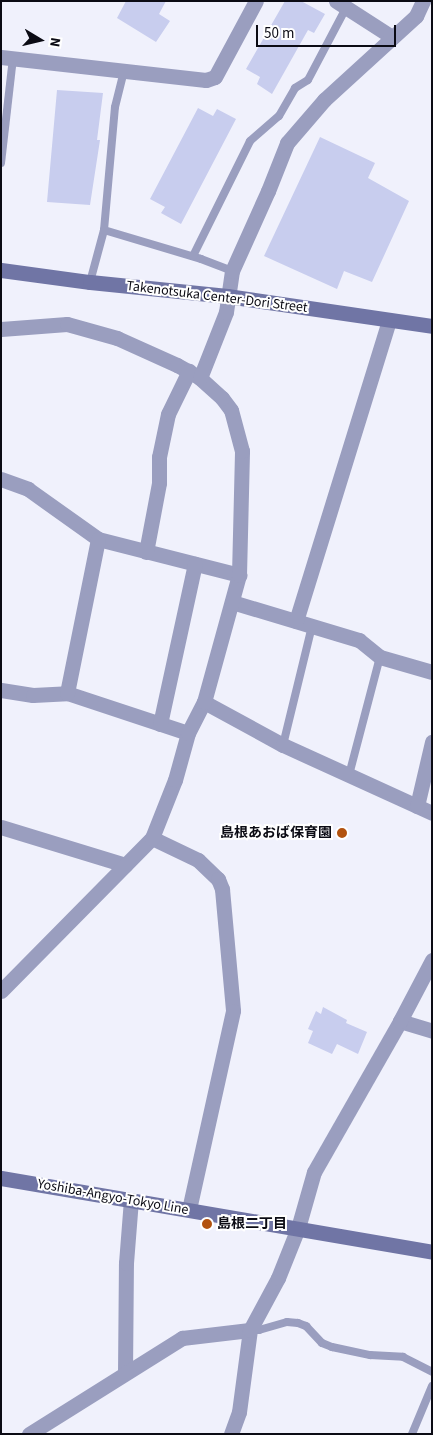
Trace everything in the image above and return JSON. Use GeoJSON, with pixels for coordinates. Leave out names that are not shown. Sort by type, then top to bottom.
{"type":"FeatureCollection","features":[{"type":"Feature","properties":{"kind":"main road","name":"Takenotsuka Center-Dori Street"},"geometry":{"type":"LineString","coordinates":[[1,270],[90,282],[227,296],[432,326]]}},
{"type":"Feature","properties":{"kind":"main road","name":"Yoshiba-Angyo-Tokyo Line"},"geometry":{"type":"LineString","coordinates":[[1,1178],[432,1252]]}},
{"type":"Feature","properties":{"kind":"street"},"geometry":{"type":"LineString","coordinates":[[7,57],[206,80],[215,77],[256,1]]}},
{"type":"Feature","properties":{"kind":"street"},"geometry":{"type":"LineString","coordinates":[[146,552],[159,484],[159,457],[168,414],[194,375],[226,312],[232,271],[268,192],[287,143],[324,100],[416,16],[423,1]]}},
{"type":"Feature","properties":{"kind":"street"},"geometry":{"type":"LineString","coordinates":[[341,5],[392,37]]}},
{"type":"Feature","properties":{"kind":"street"},"geometry":{"type":"LineString","coordinates":[[296,621],[388,320]]}},
{"type":"Feature","properties":{"kind":"street"},"geometry":{"type":"LineString","coordinates":[[1,329],[67,324],[117,338],[194,375],[222,398],[231,410],[242,451],[240,575],[204,702],[188,733],[174,780],[152,838],[1,991]]}},
{"type":"Feature","properties":{"kind":"street"},"geometry":{"type":"LineString","coordinates":[[1,479],[28,489],[98,539],[240,575]]}},
{"type":"Feature","properties":{"kind":"street"},"geometry":{"type":"LineString","coordinates":[[67,693],[98,539]]}},
{"type":"Feature","properties":{"kind":"street"},"geometry":{"type":"LineString","coordinates":[[160,724],[195,564]]}},
{"type":"Feature","properties":{"kind":"street"},"geometry":{"type":"LineString","coordinates":[[232,602],[359,640],[380,658],[431,669]]}},
{"type":"Feature","properties":{"kind":"street"},"geometry":{"type":"LineString","coordinates":[[1,690],[33,695],[67,693],[188,733]]}},
{"type":"Feature","properties":{"kind":"street"},"geometry":{"type":"LineString","coordinates":[[204,702],[283,745],[432,813]]}},
{"type":"Feature","properties":{"kind":"street"},"geometry":{"type":"LineString","coordinates":[[417,806],[432,742]]}},
{"type":"Feature","properties":{"kind":"street"},"geometry":{"type":"LineString","coordinates":[[1,826],[125,865]]}},
{"type":"Feature","properties":{"kind":"street"},"geometry":{"type":"LineString","coordinates":[[152,838],[198,860],[218,879],[222,889],[233,1011],[189,1209]]}},
{"type":"Feature","properties":{"kind":"street"},"geometry":{"type":"LineString","coordinates":[[231,1434],[239,1412],[250,1330],[278,1278],[298,1228],[314,1172],[400,1022],[432,960]]}},
{"type":"Feature","properties":{"kind":"street"},"geometry":{"type":"LineString","coordinates":[[400,1022],[432,1031]]}},
{"type":"Feature","properties":{"kind":"street"},"geometry":{"type":"LineString","coordinates":[[125,1372],[126,1281],[131,1200]]}},
{"type":"Feature","properties":{"kind":"street"},"geometry":{"type":"LineString","coordinates":[[29,1434],[182,1338],[250,1330]]}},
{"type":"Feature","properties":{"kind":"lane"},"geometry":{"type":"LineString","coordinates":[[193,256],[250,141],[279,116],[295,88],[308,80],[341,5]]}},
{"type":"Feature","properties":{"kind":"lane"},"geometry":{"type":"LineString","coordinates":[[1,163],[7,57]]}},
{"type":"Feature","properties":{"kind":"lane"},"geometry":{"type":"LineString","coordinates":[[90,282],[104,230],[115,106],[124,71]]}},
{"type":"Feature","properties":{"kind":"lane"},"geometry":{"type":"LineString","coordinates":[[104,230],[193,256],[232,271]]}},
{"type":"Feature","properties":{"kind":"lane"},"geometry":{"type":"LineString","coordinates":[[283,745],[312,626]]}},
{"type":"Feature","properties":{"kind":"lane"},"geometry":{"type":"LineString","coordinates":[[349,775],[380,658]]}},
{"type":"Feature","properties":{"kind":"lane"},"geometry":{"type":"LineString","coordinates":[[250,1330],[259,1330],[288,1322],[298,1323],[306,1326],[322,1343],[332,1347],[370,1355],[403,1357],[432,1372]]}},
{"type":"Feature","properties":{"kind":"lane"},"geometry":{"type":"LineString","coordinates":[[412,1434],[432,1386]]}},
{"type":"Feature","properties":{"kind":"building"},"geometry":{"type":"Polygon","coordinates":[[[126,1],[166,1],[159,14],[170,21],[156,42],[117,18],[126,1]]]}},
{"type":"Feature","properties":{"kind":"building"},"geometry":{"type":"Polygon","coordinates":[[[285,1],[301,1],[325,14],[314,33],[308,30],[272,94],[257,84],[260,77],[246,69],[285,1]]]}},
{"type":"Feature","properties":{"kind":"building"},"geometry":{"type":"Polygon","coordinates":[[[57,90],[103,93],[97,140],[100,140],[90,205],[47,202],[57,90]]]}},
{"type":"Feature","properties":{"kind":"building"},"geometry":{"type":"Polygon","coordinates":[[[198,108],[213,116],[217,109],[236,119],[181,224],[161,213],[165,207],[150,199],[198,108]]]}},
{"type":"Feature","properties":{"kind":"building"},"geometry":{"type":"Polygon","coordinates":[[[320,137],[375,163],[368,178],[409,201],[372,282],[344,271],[337,289],[264,256],[320,137]]]}},
{"type":"Feature","properties":{"kind":"building"},"geometry":{"type":"Polygon","coordinates":[[[323,1007],[347,1020],[346,1023],[367,1032],[358,1054],[337,1044],[332,1054],[308,1043],[313,1031],[308,1029],[316,1011],[321,1014],[323,1007]]]}},
{"type":"Feature","properties":{"kind":"place","name":"島根あおば保育園"},"geometry":{"type":"Point","coordinates":[342,833]}},
{"type":"Feature","properties":{"kind":"place","name":"島根二丁目"},"geometry":{"type":"Point","coordinates":[207,1224]}}]}
